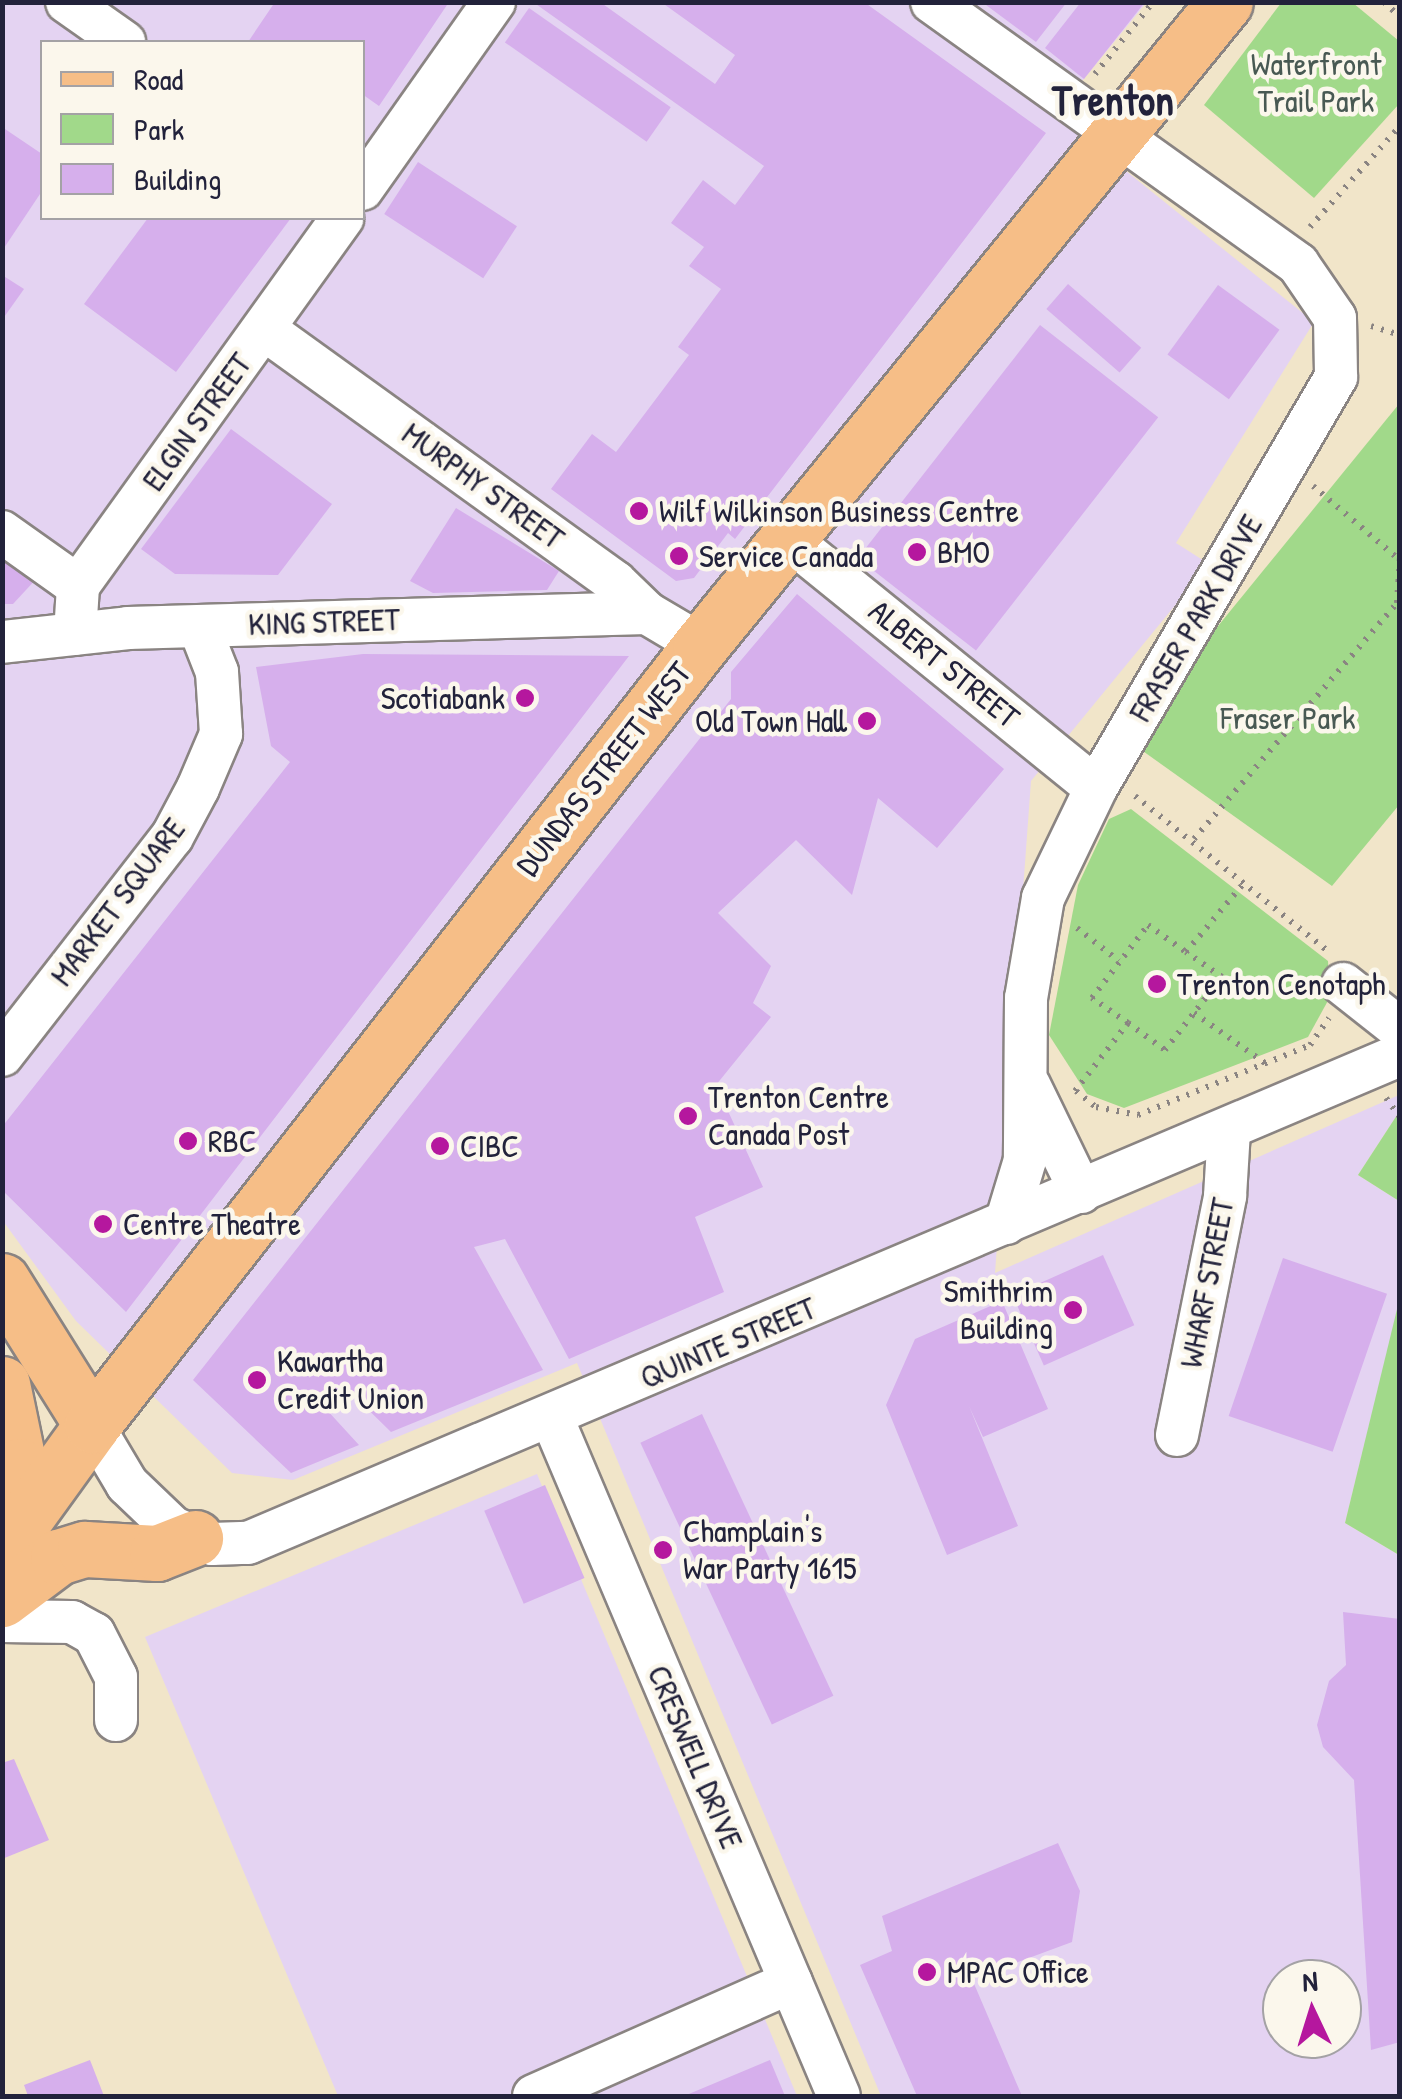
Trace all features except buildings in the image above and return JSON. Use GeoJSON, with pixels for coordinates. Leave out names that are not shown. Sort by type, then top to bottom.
{"type":"FeatureCollection","features":[{"type":"Feature","properties":{"kind":"main road","name":"DUNDAS STREET WEST"},"geometry":{"type":"LineString","coordinates":[[11,1539],[92,1425],[701,645],[791,540],[1094,117],[1225,2]]}},
{"type":"Feature","properties":{"kind":"main road"},"geometry":{"type":"LineString","coordinates":[[2,1281],[92,1425]]}},
{"type":"Feature","properties":{"kind":"main road"},"geometry":{"type":"LineString","coordinates":[[2,1384],[19,1466],[11,1539]]}},
{"type":"Feature","properties":{"kind":"main road"},"geometry":{"type":"LineString","coordinates":[[2,1599],[58,1557],[85,1549],[157,1553],[194,1538]]}},
{"type":"Feature","properties":{"kind":"street"},"geometry":{"type":"LineString","coordinates":[[67,2],[121,40]]}},
{"type":"Feature","properties":{"kind":"street"},"geometry":{"type":"LineString","coordinates":[[365,185],[494,2]]}},
{"type":"Feature","properties":{"kind":"street","name":"FRASER PARK DRIVE"},"geometry":{"type":"LineString","coordinates":[[932,2],[1286,255],[1335,318],[1336,377],[1108,794],[1044,898],[1021,1066],[1025,1160],[1006,1224]]}},
{"type":"Feature","properties":{"kind":"street","name":"ELGIN STREET"},"geometry":{"type":"LineString","coordinates":[[78,586],[341,220]]}},
{"type":"Feature","properties":{"kind":"street","name":"MURPHY STREET"},"geometry":{"type":"LineString","coordinates":[[264,329],[615,582],[647,612],[701,645]]}},
{"type":"Feature","properties":{"kind":"street"},"geometry":{"type":"LineString","coordinates":[[2,532],[78,586],[75,634]]}},
{"type":"Feature","properties":{"kind":"street","name":"ALBERT STREET"},"geometry":{"type":"LineString","coordinates":[[791,540],[1108,794]]}},
{"type":"Feature","properties":{"kind":"street","name":"KING STREET"},"geometry":{"type":"LineString","coordinates":[[2,642],[198,626],[647,612]]}},
{"type":"Feature","properties":{"kind":"street","name":"MARKET SQUARE"},"geometry":{"type":"LineString","coordinates":[[2,1055],[172,838],[198,788],[221,734],[217,672],[198,626]]}},
{"type":"Feature","properties":{"kind":"street"},"geometry":{"type":"LineString","coordinates":[[1343,984],[1400,1029]]}},
{"type":"Feature","properties":{"kind":"street","name":"QUINTE STREET"},"geometry":{"type":"LineString","coordinates":[[92,1425],[127,1484],[155,1514],[194,1538],[248,1543],[552,1418],[1386,1061]]}},
{"type":"Feature","properties":{"kind":"street"},"geometry":{"type":"LineString","coordinates":[[1021,1066],[1080,1192]]}},
{"type":"Feature","properties":{"kind":"street","name":"WHARF STREET"},"geometry":{"type":"LineString","coordinates":[[1178,1435],[1225,1196],[1229,1131]]}},
{"type":"Feature","properties":{"kind":"street","name":"CRESWELL DRIVE"},"geometry":{"type":"LineString","coordinates":[[552,1418],[839,2096]]}},
{"type":"Feature","properties":{"kind":"street"},"geometry":{"type":"LineString","coordinates":[[2,1621],[72,1622],[94,1634],[116,1677],[116,1720]]}},
{"type":"Feature","properties":{"kind":"street"},"geometry":{"type":"LineString","coordinates":[[534,2096],[791,1982]]}},
{"type":"Feature","properties":{"kind":"path"},"geometry":{"type":"LineString","coordinates":[[1094,117],[1153,2]]}},
{"type":"Feature","properties":{"kind":"path"},"geometry":{"type":"LineString","coordinates":[[1384,2],[1400,17]]}},
{"type":"Feature","properties":{"kind":"path"},"geometry":{"type":"LineString","coordinates":[[1286,255],[1400,126]]}},
{"type":"Feature","properties":{"kind":"path"},"geometry":{"type":"LineString","coordinates":[[1194,839],[1398,603],[1398,556],[1312,486]]}},
{"type":"Feature","properties":{"kind":"path"},"geometry":{"type":"LineString","coordinates":[[1064,1076],[1096,1107],[1138,1116],[1310,1045],[1343,984],[1328,951],[1194,839],[1129,792],[1108,794]]}},
{"type":"Feature","properties":{"kind":"path"},"geometry":{"type":"LineString","coordinates":[[1186,952],[1244,884]]}},
{"type":"Feature","properties":{"kind":"path"},"geometry":{"type":"LineString","coordinates":[[1068,922],[1120,961]]}},
{"type":"Feature","properties":{"kind":"path"},"geometry":{"type":"LineString","coordinates":[[1148,925],[1222,978],[1165,1050],[1092,998],[1120,961],[1148,925]]}},
{"type":"Feature","properties":{"kind":"path"},"geometry":{"type":"LineString","coordinates":[[1194,1013],[1265,1063]]}},
{"type":"Feature","properties":{"kind":"path"},"geometry":{"type":"LineString","coordinates":[[1075,1090],[1128,1023]]}},
{"type":"Feature","properties":{"kind":"shaded area"},"geometry":{"type":"Polygon","coordinates":[[[2,3],[1146,3],[1055,114],[1314,322],[1176,543],[1209,564],[1031,781],[995,1273],[1399,1095],[1399,1112],[1358,1175],[1399,1201],[1400,1301],[1345,1523],[1399,1555],[1399,2096],[881,2096],[577,1363],[293,1480],[232,1473],[76,1321],[3,1221],[2,3]]]}},
{"type":"Feature","properties":{"kind":"shaded area"},"geometry":{"type":"Polygon","coordinates":[[[537,1474],[797,2096],[338,2096],[145,1637],[537,1474]]]}},
{"type":"Feature","properties":{"kind":"green space","name":"Waterfront Trail Park"},"geometry":{"type":"Polygon","coordinates":[[[1281,3],[1353,3],[1399,41],[1399,104],[1314,198],[1204,105],[1281,3]]]}},
{"type":"Feature","properties":{"kind":"green space","name":"Fraser Park"},"geometry":{"type":"Polygon","coordinates":[[[1399,404],[1399,805],[1332,886],[1126,739],[1399,404]]]}},
{"type":"Feature","properties":{"kind":"green space","name":"Trenton Cenotaph"},"geometry":{"type":"Polygon","coordinates":[[[1131,809],[1328,961],[1330,997],[1308,1037],[1124,1108],[1087,1094],[1049,1035],[1078,885],[1109,819],[1131,809]]]}},
{"type":"Feature","properties":{"kind":"green space"},"geometry":{"type":"Polygon","coordinates":[[[1399,1112],[1399,1201],[1358,1175],[1399,1112]]]}},
{"type":"Feature","properties":{"kind":"green space"},"geometry":{"type":"Polygon","coordinates":[[[1399,1301],[1400,1555],[1345,1523],[1399,1301]]]}},
{"type":"Feature","properties":{"kind":"place","name":"Wilf Wilkinson Business Centre"},"geometry":{"type":"Point","coordinates":[639,511]}},
{"type":"Feature","properties":{"kind":"place","name":"BMO"},"geometry":{"type":"Point","coordinates":[917,552]}},
{"type":"Feature","properties":{"kind":"place","name":"Service Canada"},"geometry":{"type":"Point","coordinates":[679,556]}},
{"type":"Feature","properties":{"kind":"place","name":"Scotiabank"},"geometry":{"type":"Point","coordinates":[525,698]}},
{"type":"Feature","properties":{"kind":"place","name":"Old Town Hall"},"geometry":{"type":"Point","coordinates":[867,721]}},
{"type":"Feature","properties":{"kind":"place","name":"Trenton Cenotaph"},"geometry":{"type":"Point","coordinates":[1157,984]}},
{"type":"Feature","properties":{"kind":"place","name":"Trenton Centre Canada Post"},"geometry":{"type":"Point","coordinates":[688,1116]}},
{"type":"Feature","properties":{"kind":"place","name":"RBC"},"geometry":{"type":"Point","coordinates":[188,1141]}},
{"type":"Feature","properties":{"kind":"place","name":"CIBC"},"geometry":{"type":"Point","coordinates":[440,1146]}},
{"type":"Feature","properties":{"kind":"place","name":"Centre Theatre"},"geometry":{"type":"Point","coordinates":[103,1224]}},
{"type":"Feature","properties":{"kind":"place","name":"Smithrim Building"},"geometry":{"type":"Point","coordinates":[1073,1310]}},
{"type":"Feature","properties":{"kind":"place","name":"Kawartha Credit Union"},"geometry":{"type":"Point","coordinates":[257,1380]}},
{"type":"Feature","properties":{"kind":"place","name":"Champlain's War Party 1615"},"geometry":{"type":"Point","coordinates":[663,1550]}},
{"type":"Feature","properties":{"kind":"place","name":"MPAC Office"},"geometry":{"type":"Point","coordinates":[927,1972]}},
{"type":"Feature","properties":{"kind":"district","name":"Trenton"},"geometry":{"type":"Point","coordinates":[1113,100]}}]}
